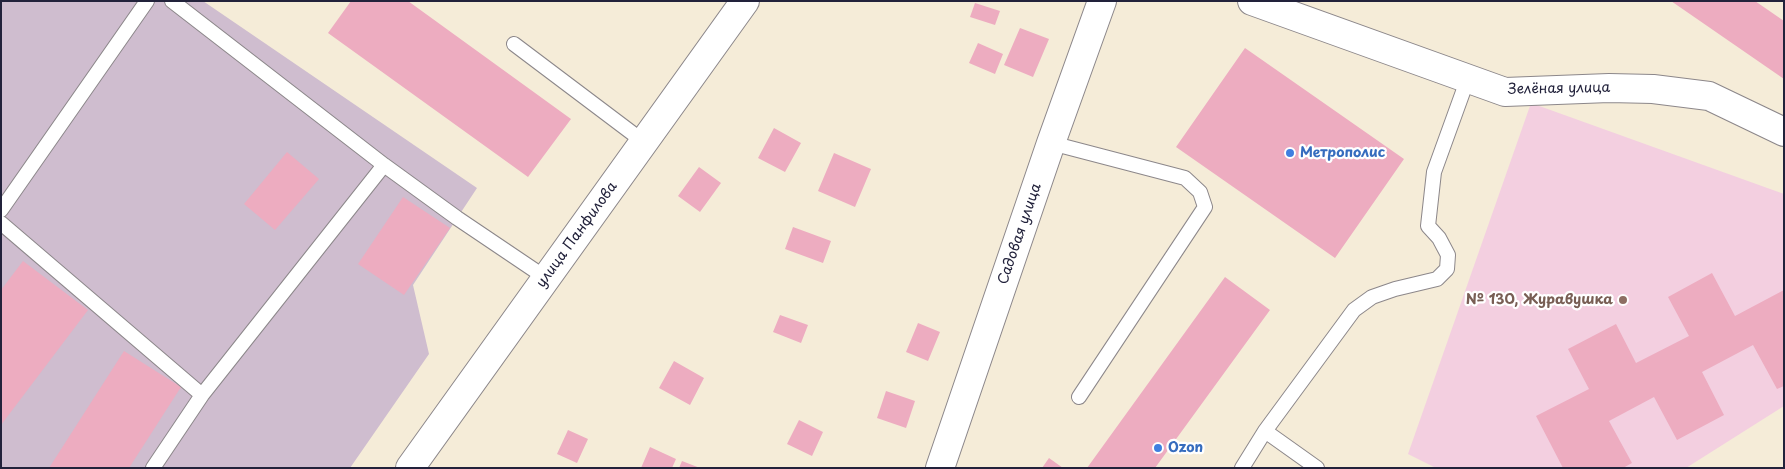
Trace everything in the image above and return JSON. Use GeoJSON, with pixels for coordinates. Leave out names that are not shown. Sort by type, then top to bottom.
{"type":"FeatureCollection","features":[{"type":"Feature","properties":{"kind":"street","name":"улица Панфилова"},"geometry":{"type":"LineString","coordinates":[[410,468],[745,1]]}},
{"type":"Feature","properties":{"kind":"street","name":"Садовая улица"},"geometry":{"type":"LineString","coordinates":[[940,468],[1102,1]]}},
{"type":"Feature","properties":{"kind":"street","name":"Зелёная улица"},"geometry":{"type":"LineString","coordinates":[[1252,1],[1506,92],[1609,88],[1653,89],[1708,96],[1784,132]]}},
{"type":"Feature","properties":{"kind":"lane"},"geometry":{"type":"LineString","coordinates":[[1,210],[146,1]]}},
{"type":"Feature","properties":{"kind":"lane"},"geometry":{"type":"LineString","coordinates":[[172,1],[384,165],[457,218],[546,278]]}},
{"type":"Feature","properties":{"kind":"lane"},"geometry":{"type":"LineString","coordinates":[[514,44],[644,142]]}},
{"type":"Feature","properties":{"kind":"lane"},"geometry":{"type":"LineString","coordinates":[[1242,468],[1265,431],[1354,310],[1372,297],[1387,291],[1436,279],[1447,269],[1448,255],[1439,238],[1428,226],[1434,172],[1468,78]]}},
{"type":"Feature","properties":{"kind":"lane"},"geometry":{"type":"LineString","coordinates":[[1052,143],[1184,178],[1200,192],[1205,207],[1079,397]]}},
{"type":"Feature","properties":{"kind":"lane"},"geometry":{"type":"LineString","coordinates":[[154,468],[202,395],[384,165]]}},
{"type":"Feature","properties":{"kind":"lane"},"geometry":{"type":"LineString","coordinates":[[1,223],[202,395]]}},
{"type":"Feature","properties":{"kind":"lane"},"geometry":{"type":"LineString","coordinates":[[1265,431],[1317,468]]}},
{"type":"Feature","properties":{"kind":"shaded area"},"geometry":{"type":"Polygon","coordinates":[[[1,1],[203,1],[477,188],[413,285],[429,354],[350,468],[1,468],[1,1]]]}},
{"type":"Feature","properties":{"kind":"shaded area","name":"№ 130, Журавушка"},"geometry":{"type":"Polygon","coordinates":[[[1531,103],[1784,194],[1784,406],[1686,468],[1436,468],[1408,454],[1531,103]]]}},
{"type":"Feature","properties":{"kind":"building"},"geometry":{"type":"Polygon","coordinates":[[[351,1],[408,1],[571,119],[528,177],[328,33],[351,1]]]}},
{"type":"Feature","properties":{"kind":"building"},"geometry":{"type":"Polygon","coordinates":[[[1671,1],[1755,1],[1784,21],[1784,79],[1671,1]]]}},
{"type":"Feature","properties":{"kind":"building"},"geometry":{"type":"Polygon","coordinates":[[[975,3],[1000,11],[995,25],[970,17],[975,3]]]}},
{"type":"Feature","properties":{"kind":"building"},"geometry":{"type":"Polygon","coordinates":[[[1020,28],[1049,39],[1033,77],[1004,65],[1020,28]]]}},
{"type":"Feature","properties":{"kind":"building"},"geometry":{"type":"Polygon","coordinates":[[[978,43],[1003,54],[995,74],[969,63],[978,43]]]}},
{"type":"Feature","properties":{"kind":"building","name":"Метрополис"},"geometry":{"type":"Polygon","coordinates":[[[1245,48],[1404,159],[1335,258],[1176,147],[1245,48]]]}},
{"type":"Feature","properties":{"kind":"building"},"geometry":{"type":"Polygon","coordinates":[[[774,128],[801,143],[785,172],[758,158],[774,128]]]}},
{"type":"Feature","properties":{"kind":"building"},"geometry":{"type":"Polygon","coordinates":[[[287,152],[319,179],[275,230],[244,204],[287,152]]]}},
{"type":"Feature","properties":{"kind":"building"},"geometry":{"type":"Polygon","coordinates":[[[834,153],[871,169],[855,207],[818,191],[834,153]]]}},
{"type":"Feature","properties":{"kind":"building"},"geometry":{"type":"Polygon","coordinates":[[[699,167],[721,183],[700,212],[678,196],[699,167]]]}},
{"type":"Feature","properties":{"kind":"building"},"geometry":{"type":"Polygon","coordinates":[[[403,197],[450,228],[404,295],[358,264],[403,197]]]}},
{"type":"Feature","properties":{"kind":"building"},"geometry":{"type":"Polygon","coordinates":[[[793,227],[831,241],[823,263],[785,249],[793,227]]]}},
{"type":"Feature","properties":{"kind":"building"},"geometry":{"type":"Polygon","coordinates":[[[23,261],[88,310],[1,425],[1,290],[23,261]]]}},
{"type":"Feature","properties":{"kind":"building"},"geometry":{"type":"Polygon","coordinates":[[[1712,273],[1735,316],[1784,290],[1784,386],[1777,389],[1753,345],[1702,372],[1724,415],[1677,440],[1654,397],[1609,421],[1632,463],[1623,468],[1563,468],[1536,416],[1589,389],[1568,349],[1616,324],[1636,363],[1689,336],[1668,297],[1712,273]]]}},
{"type":"Feature","properties":{"kind":"building"},"geometry":{"type":"Polygon","coordinates":[[[1225,277],[1270,310],[1155,468],[1087,468],[1225,277]]]}},
{"type":"Feature","properties":{"kind":"building"},"geometry":{"type":"Polygon","coordinates":[[[780,315],[808,325],[801,343],[773,332],[780,315]]]}},
{"type":"Feature","properties":{"kind":"building"},"geometry":{"type":"Polygon","coordinates":[[[918,323],[940,332],[928,361],[906,352],[918,323]]]}},
{"type":"Feature","properties":{"kind":"building"},"geometry":{"type":"Polygon","coordinates":[[[124,351],[181,387],[129,468],[49,468],[124,351]]]}},
{"type":"Feature","properties":{"kind":"building"},"geometry":{"type":"Polygon","coordinates":[[[674,361],[704,378],[690,405],[659,388],[674,361]]]}},
{"type":"Feature","properties":{"kind":"building"},"geometry":{"type":"Polygon","coordinates":[[[886,391],[915,401],[906,428],[877,418],[886,391]]]}},
{"type":"Feature","properties":{"kind":"building"},"geometry":{"type":"Polygon","coordinates":[[[799,420],[823,432],[812,456],[787,444],[799,420]]]}},
{"type":"Feature","properties":{"kind":"building"},"geometry":{"type":"Polygon","coordinates":[[[568,430],[588,439],[577,463],[557,454],[568,430]]]}},
{"type":"Feature","properties":{"kind":"building"},"geometry":{"type":"Polygon","coordinates":[[[650,447],[676,459],[672,468],[641,468],[650,447]]]}},
{"type":"Feature","properties":{"kind":"building"},"geometry":{"type":"Polygon","coordinates":[[[1049,458],[1063,468],[1042,468],[1049,458]]]}},
{"type":"Feature","properties":{"kind":"building"},"geometry":{"type":"Polygon","coordinates":[[[682,461],[700,468],[679,468],[682,461]]]}},
{"type":"Feature","properties":{"kind":"place","name":"Метрополис"},"geometry":{"type":"Point","coordinates":[1290,153]}},
{"type":"Feature","properties":{"kind":"place","name":"№ 130, Журавушка"},"geometry":{"type":"Point","coordinates":[1623,300]}},
{"type":"Feature","properties":{"kind":"place","name":"Ozon"},"geometry":{"type":"Point","coordinates":[1158,448]}}]}
